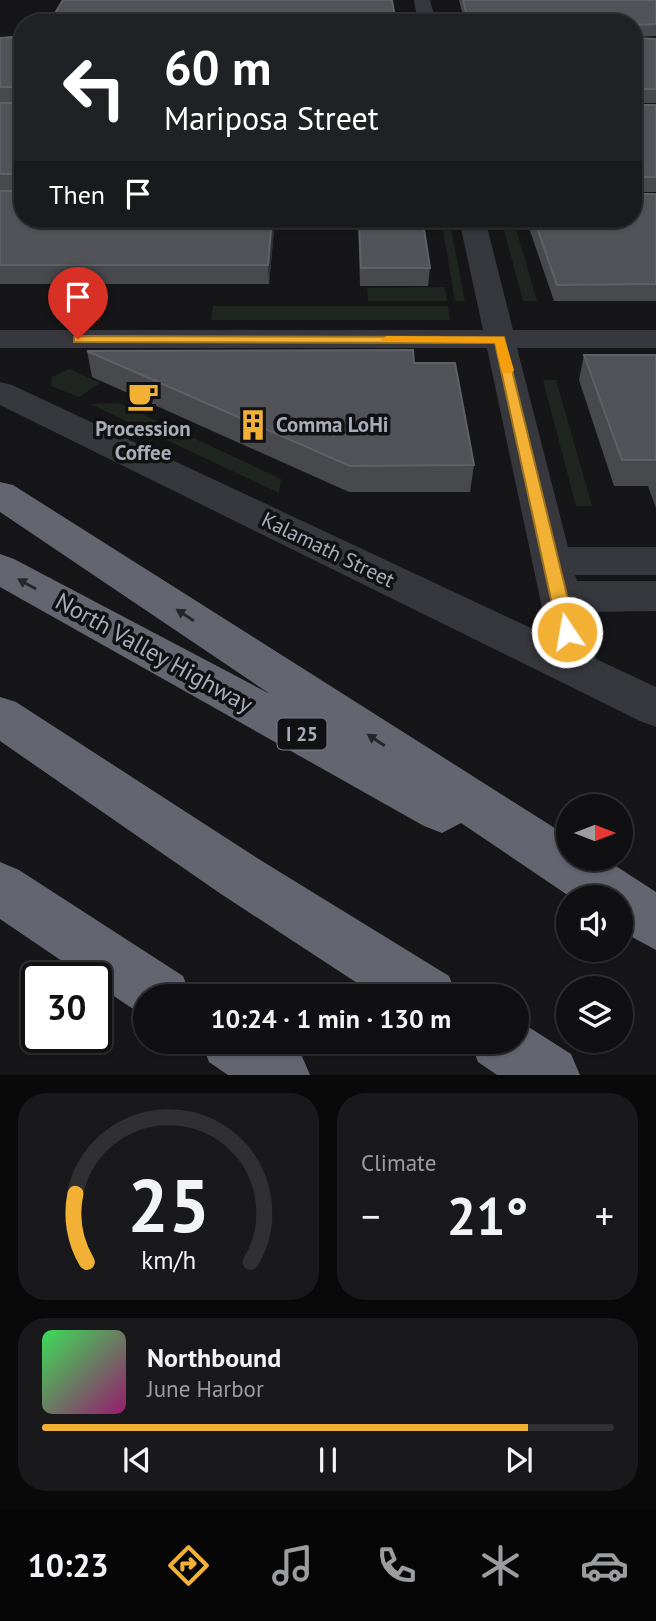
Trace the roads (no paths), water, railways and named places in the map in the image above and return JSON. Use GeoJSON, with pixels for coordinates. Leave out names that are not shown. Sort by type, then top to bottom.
{"type":"FeatureCollection","features":[{"type":"Feature","properties":{"kind":"highway"},"geometry":{"type":"LineString","coordinates":[[0,494],[598,885]]}},
{"type":"Feature","properties":{"kind":"highway","name":"North Valley Highway"},"geometry":{"type":"LineString","coordinates":[[0,569],[579,885]]}},
{"type":"Feature","properties":{"kind":"highway"},"geometry":{"type":"LineString","coordinates":[[0,716],[239,876],[410,984]]}},
{"type":"Feature","properties":{"kind":"highway"},"geometry":{"type":"LineString","coordinates":[[0,888],[145,984]]}},
{"type":"Feature","properties":{"kind":"highway"},"geometry":{"type":"LineString","coordinates":[[633,909],[656,925]]}},
{"type":"Feature","properties":{"kind":"highway"},"geometry":{"type":"LineString","coordinates":[[633,914],[656,925]]}},
{"type":"Feature","properties":{"kind":"highway"},"geometry":{"type":"LineString","coordinates":[[249,1054],[280,1075]]}},
{"type":"Feature","properties":{"kind":"highway"},"geometry":{"type":"LineString","coordinates":[[518,1054],[550,1075]]}},
{"type":"Feature","properties":{"kind":"street"},"geometry":{"type":"LineString","coordinates":[[474,228],[577,670]]}},
{"type":"Feature","properties":{"kind":"street"},"geometry":{"type":"LineString","coordinates":[[0,339],[656,340]]}},
{"type":"Feature","properties":{"kind":"street","name":"Kalamath Street"},"geometry":{"type":"LineString","coordinates":[[0,393],[656,708]]}},
{"type":"Feature","properties":{"kind":"street"},"geometry":{"type":"LineString","coordinates":[[556,579],[656,561]]}},
{"type":"Feature","properties":{"kind":"street"},"geometry":{"type":"LineString","coordinates":[[556,579],[656,596]]}},
{"type":"Feature","properties":{"kind":"place","name":"Procession Coffee"},"geometry":{"type":"Point","coordinates":[143,396]}},
{"type":"Feature","properties":{"kind":"place","name":"Comma LoHi"},"geometry":{"type":"Point","coordinates":[253,425]}}]}
